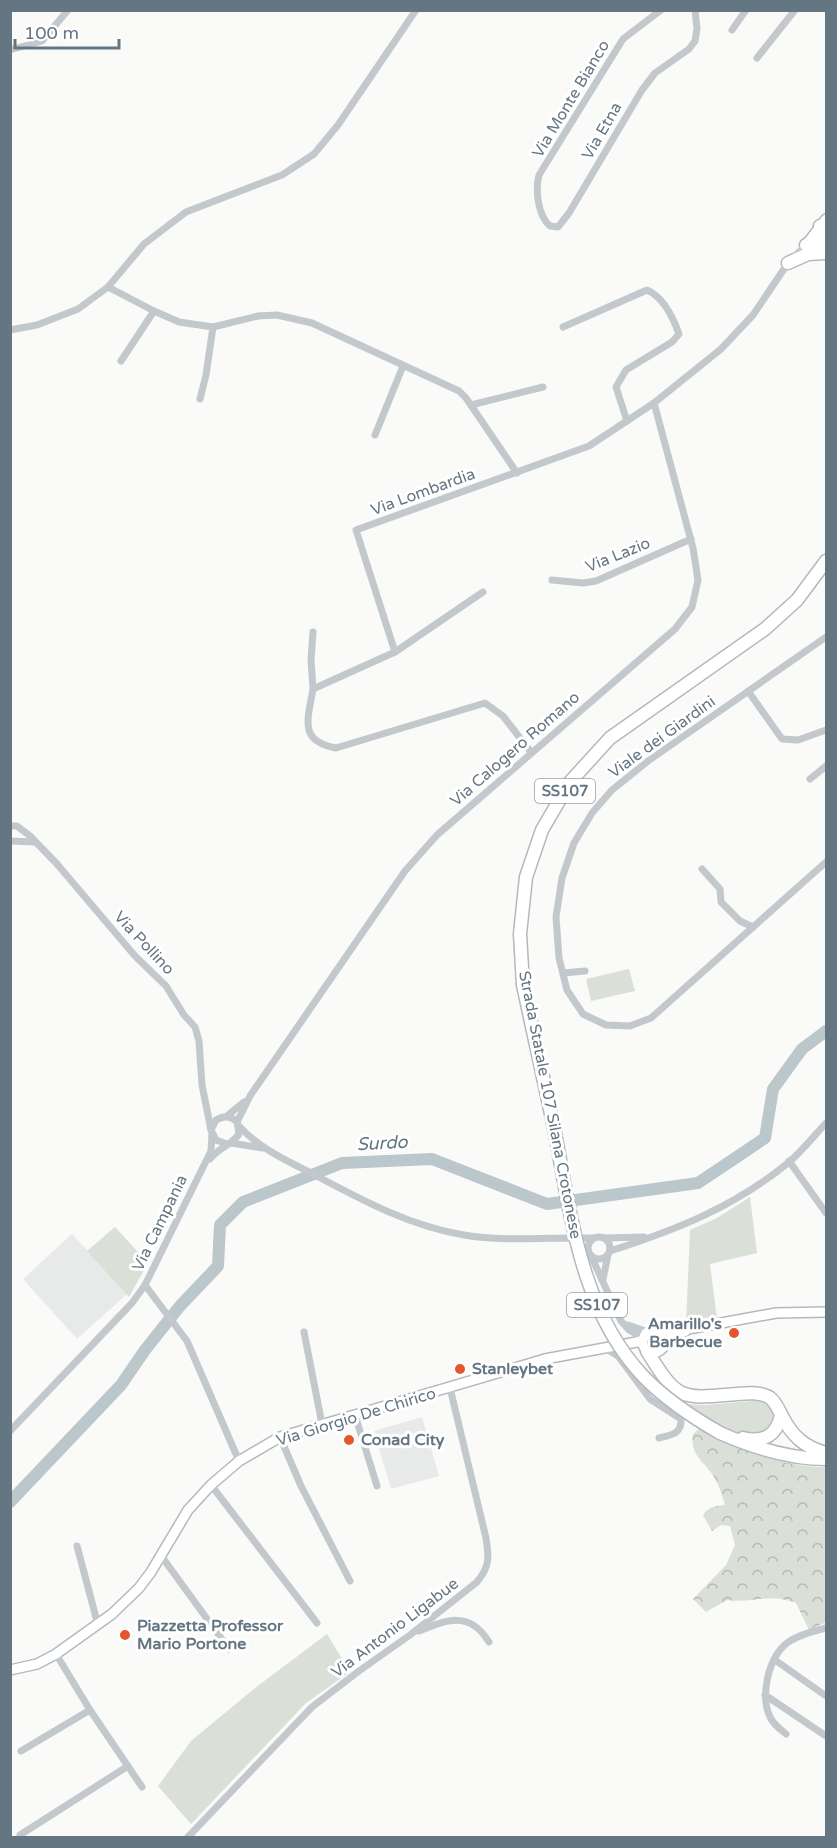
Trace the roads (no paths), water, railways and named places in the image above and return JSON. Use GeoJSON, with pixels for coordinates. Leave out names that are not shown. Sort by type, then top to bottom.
{"type":"FeatureCollection","features":[{"type":"Feature","properties":{"kind":"highway"},"geometry":{"type":"LineString","coordinates":[[823,222],[822,242],[826,246]]}},
{"type":"Feature","properties":{"kind":"highway"},"geometry":{"type":"LineString","coordinates":[[788,263],[816,250],[817,244],[826,246]]}},
{"type":"Feature","properties":{"kind":"highway","name":"Strada Statale 107 Silana Crotonese"},"geometry":{"type":"LineString","coordinates":[[826,561],[797,600],[765,629],[610,738],[570,782],[542,830],[526,877],[520,934],[524,985],[586,1277],[607,1327],[643,1376],[692,1417],[746,1444],[797,1457],[826,1459]]}},
{"type":"Feature","properties":{"kind":"highway"},"geometry":{"type":"LineString","coordinates":[[650,1344],[662,1376],[674,1389],[693,1397],[753,1393],[768,1396],[776,1402],[781,1415],[797,1439],[809,1447],[826,1453]]}},
{"type":"Feature","properties":{"kind":"highway"},"geometry":{"type":"LineString","coordinates":[[720,1433],[762,1440],[775,1432],[781,1415]]}},
{"type":"Feature","properties":{"kind":"main road"},"geometry":{"type":"LineString","coordinates":[[816,250],[823,222]]}},
{"type":"Feature","properties":{"kind":"main road"},"geometry":{"type":"LineString","coordinates":[[650,1344],[663,1337],[658,1332],[694,1328],[776,1312],[826,1312]]}},
{"type":"Feature","properties":{"kind":"main road"},"geometry":{"type":"LineString","coordinates":[[606,1346],[650,1344],[694,1328]]}},
{"type":"Feature","properties":{"kind":"main road","name":"Via Giorgio De Chirico"},"geometry":{"type":"LineString","coordinates":[[10,1670],[37,1664],[56,1654],[98,1625],[139,1588],[162,1557],[188,1510],[211,1485],[239,1461],[280,1437],[545,1359],[606,1346],[650,1344]]}},
{"type":"Feature","properties":{"kind":"street"},"geometry":{"type":"LineString","coordinates":[[10,50],[42,41],[68,10]]}},
{"type":"Feature","properties":{"kind":"street"},"geometry":{"type":"LineString","coordinates":[[10,330],[37,325],[78,309],[108,287],[144,244],[186,212],[282,175],[314,154],[338,124],[416,10]]}},
{"type":"Feature","properties":{"kind":"street","name":"Via Monte Bianco"},"geometry":{"type":"LineString","coordinates":[[537,183],[539,176],[623,39],[661,10]]}},
{"type":"Feature","properties":{"kind":"street","name":"Via Etna"},"geometry":{"type":"LineString","coordinates":[[537,183],[543,218],[550,226],[558,227],[579,198],[642,90],[655,74],[689,49],[695,41],[697,29],[695,10]]}},
{"type":"Feature","properties":{"kind":"street"},"geometry":{"type":"LineString","coordinates":[[732,30],[746,10]]}},
{"type":"Feature","properties":{"kind":"street"},"geometry":{"type":"LineString","coordinates":[[757,58],[795,10]]}},
{"type":"Feature","properties":{"kind":"street"},"geometry":{"type":"LineString","coordinates":[[108,287],[179,322],[213,327],[258,316],[285,316],[312,323],[459,391],[517,473],[589,446],[654,404],[720,349],[753,315],[788,263]]}},
{"type":"Feature","properties":{"kind":"street"},"geometry":{"type":"LineString","coordinates":[[563,327],[647,290],[657,294],[680,334],[672,342],[626,370],[616,387],[627,422]]}},
{"type":"Feature","properties":{"kind":"street"},"geometry":{"type":"LineString","coordinates":[[121,361],[154,311]]}},
{"type":"Feature","properties":{"kind":"street"},"geometry":{"type":"LineString","coordinates":[[200,399],[213,327]]}},
{"type":"Feature","properties":{"kind":"street"},"geometry":{"type":"LineString","coordinates":[[375,435],[403,366]]}},
{"type":"Feature","properties":{"kind":"street"},"geometry":{"type":"LineString","coordinates":[[471,405],[543,387]]}},
{"type":"Feature","properties":{"kind":"street","name":"Via Calogero Romano"},"geometry":{"type":"LineString","coordinates":[[250,1096],[405,871],[437,835],[675,630],[692,607],[698,580],[691,539],[654,404]]}},
{"type":"Feature","properties":{"kind":"street","name":"Via Lombardia"},"geometry":{"type":"LineString","coordinates":[[395,652],[356,530],[517,473]]}},
{"type":"Feature","properties":{"kind":"street","name":"Via Lazio"},"geometry":{"type":"LineString","coordinates":[[552,580],[583,583],[596,581],[691,539]]}},
{"type":"Feature","properties":{"kind":"street"},"geometry":{"type":"LineString","coordinates":[[313,689],[395,652],[483,592]]}},
{"type":"Feature","properties":{"kind":"street"},"geometry":{"type":"LineString","coordinates":[[313,632],[311,660],[313,689],[307,720],[312,737],[321,745],[336,748],[485,703],[503,716],[531,752]]}},
{"type":"Feature","properties":{"kind":"street","name":"Viale dei Giardini"},"geometry":{"type":"LineString","coordinates":[[826,637],[639,768],[612,790],[592,813],[574,843],[562,878],[556,917],[559,958],[567,990],[583,1014],[606,1025],[630,1026],[651,1018],[826,862]]}},
{"type":"Feature","properties":{"kind":"street"},"geometry":{"type":"LineString","coordinates":[[748,691],[782,739],[798,740],[826,730]]}},
{"type":"Feature","properties":{"kind":"street"},"geometry":{"type":"LineString","coordinates":[[810,779],[826,766]]}},
{"type":"Feature","properties":{"kind":"street","name":"Via Pollino"},"geometry":{"type":"LineString","coordinates":[[10,826],[16,826],[57,864],[135,956],[166,986],[184,1015],[195,1027],[201,1050],[205,1103],[212,1132]]}},
{"type":"Feature","properties":{"kind":"street"},"geometry":{"type":"LineString","coordinates":[[10,841],[35,842]]}},
{"type":"Feature","properties":{"kind":"street"},"geometry":{"type":"LineString","coordinates":[[702,869],[720,889],[721,902],[740,921],[753,927]]}},
{"type":"Feature","properties":{"kind":"street"},"geometry":{"type":"LineString","coordinates":[[563,973],[585,971]]}},
{"type":"Feature","properties":{"kind":"street"},"geometry":{"type":"LineString","coordinates":[[250,1096],[236,1111],[216,1119],[212,1132],[216,1140],[243,1143],[267,1150]]}},
{"type":"Feature","properties":{"kind":"street"},"geometry":{"type":"LineString","coordinates":[[229,1143],[237,1137],[238,1124],[250,1096]]}},
{"type":"Feature","properties":{"kind":"street"},"geometry":{"type":"LineString","coordinates":[[205,1103],[214,1113],[225,1116],[238,1124],[247,1135],[267,1150],[392,1214],[446,1232],[467,1236],[593,1239],[652,1237]]}},
{"type":"Feature","properties":{"kind":"street"},"geometry":{"type":"LineString","coordinates":[[591,1256],[598,1259],[717,1210],[744,1195],[789,1161],[826,1123]]}},
{"type":"Feature","properties":{"kind":"street","name":"Via Campania"},"geometry":{"type":"LineString","coordinates":[[10,1431],[132,1303],[144,1285],[211,1151],[212,1132]]}},
{"type":"Feature","properties":{"kind":"street","name":"Via Campania"},"geometry":{"type":"LineString","coordinates":[[200,1173],[215,1152],[229,1143]]}},
{"type":"Feature","properties":{"kind":"street"},"geometry":{"type":"LineString","coordinates":[[789,1161],[826,1213]]}},
{"type":"Feature","properties":{"kind":"street"},"geometry":{"type":"LineString","coordinates":[[554,1238],[588,1247]]}},
{"type":"Feature","properties":{"kind":"street"},"geometry":{"type":"LineString","coordinates":[[603,1279],[610,1244],[605,1238]]}},
{"type":"Feature","properties":{"kind":"street"},"geometry":{"type":"LineString","coordinates":[[588,1247],[593,1239]]}},
{"type":"Feature","properties":{"kind":"street"},"geometry":{"type":"LineString","coordinates":[[588,1247],[621,1321],[623,1335],[621,1344]]}},
{"type":"Feature","properties":{"kind":"street"},"geometry":{"type":"LineString","coordinates":[[144,1285],[187,1341],[239,1461]]}},
{"type":"Feature","properties":{"kind":"street"},"geometry":{"type":"LineString","coordinates":[[621,1321],[650,1344]]}},
{"type":"Feature","properties":{"kind":"street"},"geometry":{"type":"LineString","coordinates":[[304,1332],[322,1424]]}},
{"type":"Feature","properties":{"kind":"street"},"geometry":{"type":"LineString","coordinates":[[606,1346],[618,1356],[650,1399],[681,1419],[681,1426],[677,1432],[659,1438]]}},
{"type":"Feature","properties":{"kind":"street","name":"Via Antonio Ligabue"},"geometry":{"type":"LineString","coordinates":[[187,1838],[312,1707],[410,1635],[477,1582],[485,1572],[489,1558],[486,1538],[450,1388]]}},
{"type":"Feature","properties":{"kind":"street"},"geometry":{"type":"LineString","coordinates":[[355,1415],[377,1486]]}},
{"type":"Feature","properties":{"kind":"street"},"geometry":{"type":"LineString","coordinates":[[280,1437],[301,1486],[350,1581]]}},
{"type":"Feature","properties":{"kind":"street"},"geometry":{"type":"LineString","coordinates":[[211,1485],[317,1623]]}},
{"type":"Feature","properties":{"kind":"street"},"geometry":{"type":"LineString","coordinates":[[77,1546],[98,1625]]}},
{"type":"Feature","properties":{"kind":"street"},"geometry":{"type":"LineString","coordinates":[[162,1557],[229,1649]]}},
{"type":"Feature","properties":{"kind":"street"},"geometry":{"type":"LineString","coordinates":[[410,1635],[454,1619],[471,1624],[483,1632],[489,1642]]}},
{"type":"Feature","properties":{"kind":"street"},"geometry":{"type":"LineString","coordinates":[[786,1734],[770,1719],[765,1695],[775,1660],[779,1651],[787,1643],[813,1631],[826,1628]]}},
{"type":"Feature","properties":{"kind":"street"},"geometry":{"type":"LineString","coordinates":[[56,1654],[90,1710],[142,1787]]}},
{"type":"Feature","properties":{"kind":"street"},"geometry":{"type":"LineString","coordinates":[[775,1660],[826,1695]]}},
{"type":"Feature","properties":{"kind":"street"},"geometry":{"type":"LineString","coordinates":[[765,1695],[826,1736]]}},
{"type":"Feature","properties":{"kind":"street"},"geometry":{"type":"LineString","coordinates":[[21,1751],[90,1710]]}},
{"type":"Feature","properties":{"kind":"street"},"geometry":{"type":"LineString","coordinates":[[20,1835],[128,1766]]}},
{"type":"Feature","properties":{"kind":"waterway","name":"Surdo"},"geometry":{"type":"LineString","coordinates":[[10,1502],[121,1385],[180,1306],[218,1266],[220,1225],[243,1202],[342,1163],[432,1159],[547,1204],[698,1183],[765,1138],[773,1089],[802,1049],[826,1031]]}},
{"type":"Feature","properties":{"kind":"place","name":"Amarillo's Barbecue"},"geometry":{"type":"Point","coordinates":[734,1333]}},
{"type":"Feature","properties":{"kind":"place","name":"Stanleybet"},"geometry":{"type":"Point","coordinates":[460,1369]}},
{"type":"Feature","properties":{"kind":"place","name":"Conad City"},"geometry":{"type":"Point","coordinates":[349,1440]}},
{"type":"Feature","properties":{"kind":"place","name":"Piazzetta Professor Mario Portone"},"geometry":{"type":"Point","coordinates":[125,1635]}}]}
